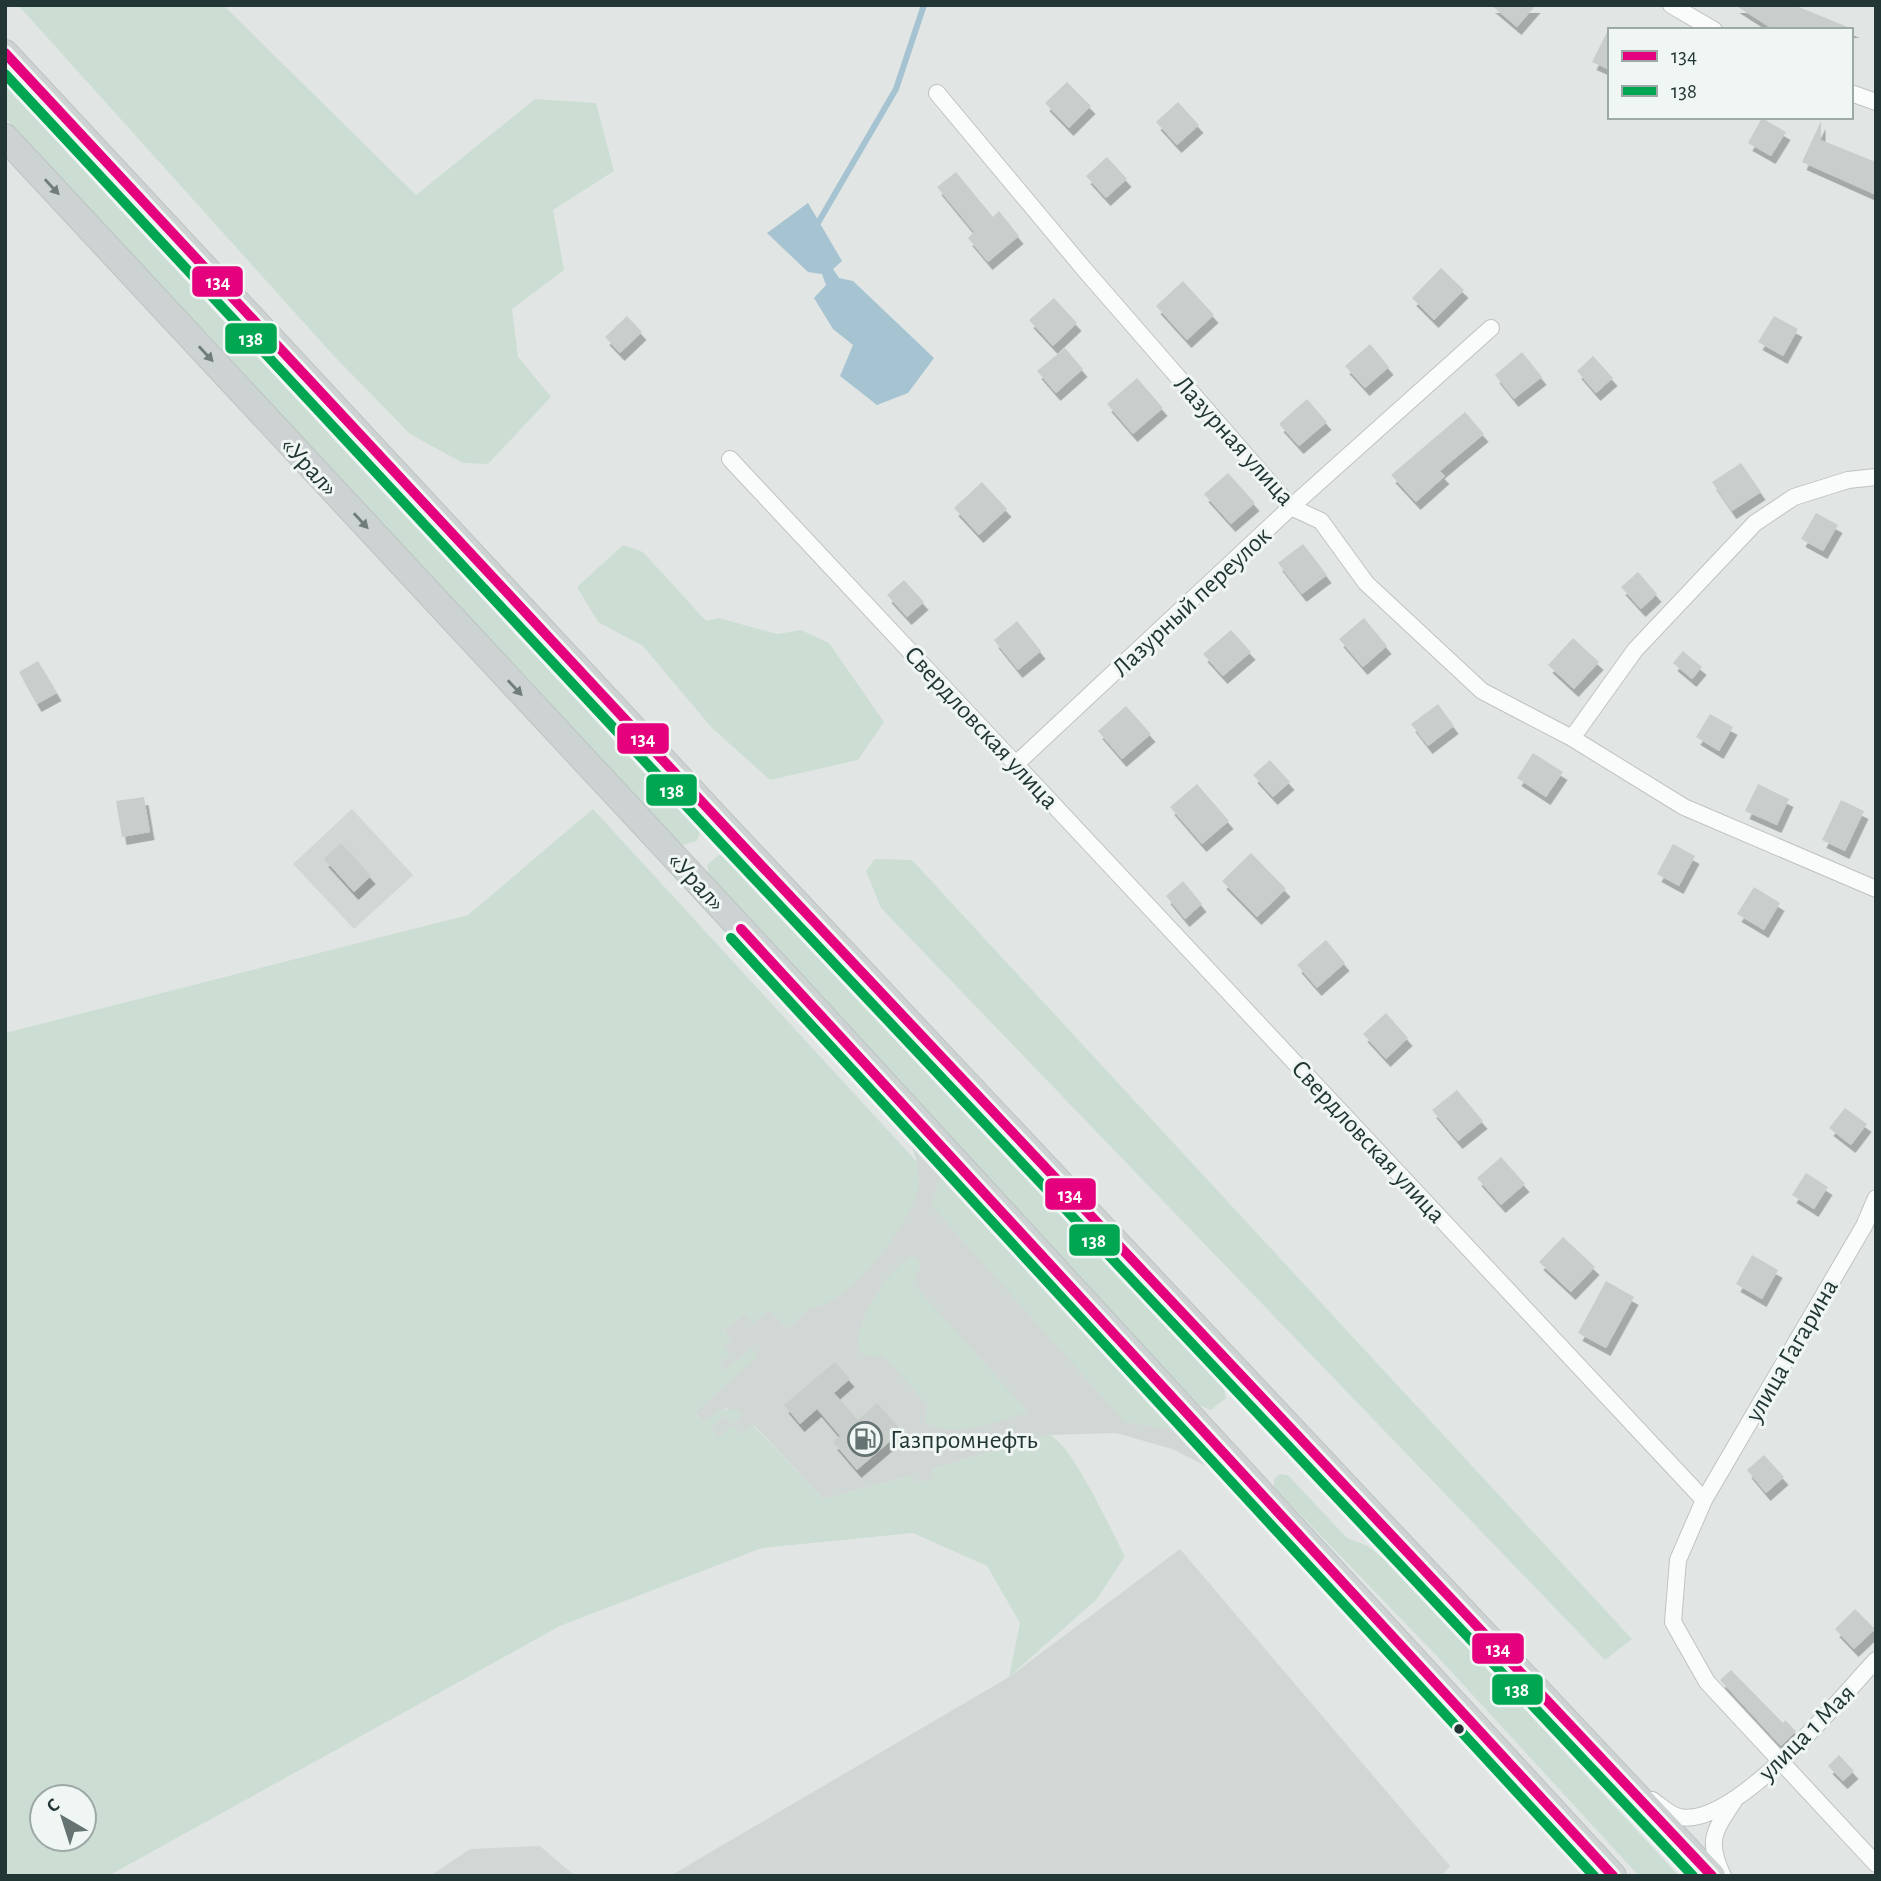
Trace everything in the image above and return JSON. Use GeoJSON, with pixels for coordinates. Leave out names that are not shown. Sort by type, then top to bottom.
{"type":"FeatureCollection","features":[{"type":"Feature","properties":{"kind":"main road"},"geometry":{"type":"LineString","coordinates":[[5,53],[727,829],[1712,1876]]}},
{"type":"Feature","properties":{"kind":"main road","name":"«Урал»"},"geometry":{"type":"LineString","coordinates":[[5,137],[787,978],[1613,1876]]}},
{"type":"Feature","properties":{"kind":"street"},"geometry":{"type":"LineString","coordinates":[[1671,5],[1711,28]]}},
{"type":"Feature","properties":{"kind":"street","name":"Лазурная улица"},"geometry":{"type":"LineString","coordinates":[[937,93],[1084,269],[1291,507],[1321,521],[1366,583],[1482,691],[1572,738],[1684,807],[1876,890]]}},
{"type":"Feature","properties":{"kind":"street"},"geometry":{"type":"LineString","coordinates":[[1853,94],[1876,102]]}},
{"type":"Feature","properties":{"kind":"street","name":"Лазурный переулок"},"geometry":{"type":"LineString","coordinates":[[1017,763],[1291,507],[1491,328]]}},
{"type":"Feature","properties":{"kind":"street","name":"Свердловская улица"},"geometry":{"type":"LineString","coordinates":[[730,459],[1703,1500]]}},
{"type":"Feature","properties":{"kind":"street"},"geometry":{"type":"LineString","coordinates":[[1572,738],[1635,650],[1755,523],[1794,497],[1848,480],[1876,477]]}},
{"type":"Feature","properties":{"kind":"street","name":"улица Гагарина"},"geometry":{"type":"LineString","coordinates":[[1703,1500],[1864,1226],[1876,1198]]}},
{"type":"Feature","properties":{"kind":"street"},"geometry":{"type":"LineString","coordinates":[[1703,1500],[1678,1560],[1673,1622],[1707,1682],[1876,1864]]}},
{"type":"Feature","properties":{"kind":"street","name":"улица 1 Мая"},"geometry":{"type":"LineString","coordinates":[[1734,1801],[1783,1761],[1876,1660]]}},
{"type":"Feature","properties":{"kind":"street"},"geometry":{"type":"LineString","coordinates":[[1632,1788],[1679,1817],[1706,1814],[1734,1801]]}},
{"type":"Feature","properties":{"kind":"street"},"geometry":{"type":"LineString","coordinates":[[1723,1876],[1714,1857],[1713,1832],[1734,1801]]}},
{"type":"Feature","properties":{"kind":"shaded area"},"geometry":{"type":"Polygon","coordinates":[[[352,809],[413,875],[354,929],[293,864],[352,809]]]}},
{"type":"Feature","properties":{"kind":"shaded area"},"geometry":{"type":"Polygon","coordinates":[[[909,1138],[940,1177],[1210,1468],[1172,1449],[1116,1433],[1049,1435],[932,1469],[935,1478],[915,1484],[912,1476],[823,1499],[754,1425],[741,1435],[733,1426],[719,1438],[710,1427],[725,1416],[732,1424],[727,1408],[704,1423],[695,1412],[751,1349],[724,1371],[718,1364],[722,1346],[731,1339],[724,1330],[744,1313],[769,1309],[788,1328],[811,1307],[919,1184],[917,1162],[909,1138]]]}},
{"type":"Feature","properties":{"kind":"shaded area"},"geometry":{"type":"Polygon","coordinates":[[[1180,1549],[1450,1866],[1441,1876],[670,1876],[1009,1677],[1180,1549]]]}},
{"type":"Feature","properties":{"kind":"shaded area"},"geometry":{"type":"Polygon","coordinates":[[[540,1846],[575,1876],[430,1876],[470,1849],[540,1846]]]}},
{"type":"Feature","properties":{"kind":"green space"},"geometry":{"type":"Polygon","coordinates":[[[18,5],[223,5],[416,195],[535,99],[596,103],[614,171],[553,210],[564,270],[512,309],[518,357],[551,397],[488,464],[463,463],[410,434],[333,355],[18,5]]]}},
{"type":"Feature","properties":{"kind":"green space"},"geometry":{"type":"Polygon","coordinates":[[[5,71],[691,812],[701,829],[697,841],[682,845],[666,832],[5,118],[5,71]]]}},
{"type":"Feature","properties":{"kind":"green space"},"geometry":{"type":"Polygon","coordinates":[[[623,545],[643,552],[706,621],[719,618],[777,634],[801,630],[829,643],[884,722],[858,760],[770,780],[712,728],[643,646],[598,622],[577,587],[623,545]]]}},
{"type":"Feature","properties":{"kind":"green space"},"geometry":{"type":"Polygon","coordinates":[[[593,809],[917,1162],[919,1184],[914,1200],[877,1259],[843,1293],[826,1303],[811,1307],[788,1328],[769,1310],[753,1323],[744,1313],[724,1330],[731,1339],[723,1346],[730,1355],[719,1364],[724,1371],[751,1349],[758,1355],[695,1413],[704,1423],[719,1411],[736,1409],[743,1415],[732,1424],[725,1416],[710,1427],[719,1437],[733,1426],[741,1435],[753,1425],[823,1499],[912,1476],[915,1484],[934,1478],[932,1469],[1049,1435],[1069,1454],[1125,1556],[1097,1599],[1009,1677],[1020,1623],[987,1566],[913,1533],[762,1548],[560,1626],[108,1876],[5,1876],[5,1033],[468,915],[593,809]]]}},
{"type":"Feature","properties":{"kind":"green space"},"geometry":{"type":"Polygon","coordinates":[[[719,855],[734,856],[1222,1380],[1226,1398],[1211,1410],[1199,1405],[710,880],[707,865],[719,855]]]}},
{"type":"Feature","properties":{"kind":"green space"},"geometry":{"type":"Polygon","coordinates":[[[875,859],[912,860],[1632,1639],[1605,1660],[881,908],[866,871],[875,859]]]}},
{"type":"Feature","properties":{"kind":"green space"},"geometry":{"type":"Polygon","coordinates":[[[940,1177],[1176,1430],[1125,1422],[932,1206],[940,1177]]]}},
{"type":"Feature","properties":{"kind":"green space"},"geometry":{"type":"Polygon","coordinates":[[[912,1256],[921,1263],[913,1284],[1028,1412],[976,1427],[937,1427],[925,1422],[928,1405],[883,1355],[872,1357],[860,1352],[860,1329],[874,1299],[893,1272],[912,1256]]]}},
{"type":"Feature","properties":{"kind":"green space"},"geometry":{"type":"Polygon","coordinates":[[[1280,1474],[1288,1475],[1347,1538],[1368,1546],[1392,1566],[1679,1876],[1639,1876],[1434,1653],[1274,1487],[1274,1479],[1280,1474]]]}},
{"type":"Feature","properties":{"kind":"water"},"geometry":{"type":"Polygon","coordinates":[[[808,203],[842,261],[833,269],[839,278],[853,281],[934,358],[908,393],[877,405],[840,376],[853,345],[833,329],[814,298],[826,285],[822,274],[808,272],[767,233],[808,203]]]}},
{"type":"Feature","properties":{"kind":"building"},"geometry":{"type":"Polygon","coordinates":[[[1491,5],[1536,5],[1517,27],[1491,5]]]}},
{"type":"Feature","properties":{"kind":"building"},"geometry":{"type":"Polygon","coordinates":[[[1735,5],[1794,5],[1850,28],[1771,28],[1735,5]]]}},
{"type":"Feature","properties":{"kind":"building"},"geometry":{"type":"Polygon","coordinates":[[[1608,30],[1608,69],[1592,62],[1608,30]]]}},
{"type":"Feature","properties":{"kind":"building"},"geometry":{"type":"Polygon","coordinates":[[[1067,82],[1091,106],[1069,128],[1045,103],[1067,82]]]}},
{"type":"Feature","properties":{"kind":"building"},"geometry":{"type":"Polygon","coordinates":[[[1178,102],[1199,125],[1177,145],[1156,122],[1178,102]]]}},
{"type":"Feature","properties":{"kind":"building"},"geometry":{"type":"Polygon","coordinates":[[[1761,119],[1786,132],[1771,156],[1748,143],[1761,119]]]}},
{"type":"Feature","properties":{"kind":"building"},"geometry":{"type":"Polygon","coordinates":[[[1821,121],[1821,140],[1876,162],[1876,195],[1802,162],[1821,121]]]}},
{"type":"Feature","properties":{"kind":"building"},"geometry":{"type":"Polygon","coordinates":[[[1107,157],[1127,179],[1106,198],[1086,176],[1107,157]]]}},
{"type":"Feature","properties":{"kind":"building"},"geometry":{"type":"Polygon","coordinates":[[[956,172],[993,217],[999,211],[1019,236],[988,262],[968,238],[974,232],[937,187],[956,172]]]}},
{"type":"Feature","properties":{"kind":"building"},"geometry":{"type":"Polygon","coordinates":[[[1441,268],[1464,290],[1434,320],[1412,298],[1441,268]]]}},
{"type":"Feature","properties":{"kind":"building"},"geometry":{"type":"Polygon","coordinates":[[[1183,281],[1214,315],[1187,340],[1156,306],[1183,281]]]}},
{"type":"Feature","properties":{"kind":"building"},"geometry":{"type":"Polygon","coordinates":[[[1054,298],[1077,323],[1053,346],[1029,320],[1054,298]]]}},
{"type":"Feature","properties":{"kind":"building"},"geometry":{"type":"Polygon","coordinates":[[[627,316],[642,332],[620,353],[605,337],[627,316]]]}},
{"type":"Feature","properties":{"kind":"building"},"geometry":{"type":"Polygon","coordinates":[[[1774,316],[1798,329],[1783,356],[1758,342],[1774,316]]]}},
{"type":"Feature","properties":{"kind":"building"},"geometry":{"type":"Polygon","coordinates":[[[1370,344],[1389,367],[1365,388],[1345,366],[1370,344]]]}},
{"type":"Feature","properties":{"kind":"building"},"geometry":{"type":"Polygon","coordinates":[[[1065,348],[1083,369],[1056,393],[1037,371],[1065,348]]]}},
{"type":"Feature","properties":{"kind":"building"},"geometry":{"type":"Polygon","coordinates":[[[1522,352],[1542,377],[1514,399],[1495,375],[1522,352]]]}},
{"type":"Feature","properties":{"kind":"building"},"geometry":{"type":"Polygon","coordinates":[[[1593,356],[1613,378],[1596,393],[1577,371],[1593,356]]]}},
{"type":"Feature","properties":{"kind":"building"},"geometry":{"type":"Polygon","coordinates":[[[1137,378],[1163,408],[1133,434],[1107,404],[1137,378]]]}},
{"type":"Feature","properties":{"kind":"building"},"geometry":{"type":"Polygon","coordinates":[[[1307,399],[1327,422],[1299,446],[1279,424],[1307,399]]]}},
{"type":"Feature","properties":{"kind":"building"},"geometry":{"type":"Polygon","coordinates":[[[1465,412],[1484,434],[1440,471],[1445,476],[1416,502],[1391,475],[1465,412]]]}},
{"type":"Feature","properties":{"kind":"building"},"geometry":{"type":"Polygon","coordinates":[[[1741,463],[1761,492],[1732,511],[1712,482],[1741,463]]]}},
{"type":"Feature","properties":{"kind":"building"},"geometry":{"type":"Polygon","coordinates":[[[1228,473],[1255,503],[1231,524],[1204,494],[1228,473]]]}},
{"type":"Feature","properties":{"kind":"building"},"geometry":{"type":"Polygon","coordinates":[[[982,482],[1007,509],[979,535],[954,508],[982,482]]]}},
{"type":"Feature","properties":{"kind":"building"},"geometry":{"type":"Polygon","coordinates":[[[1816,513],[1838,525],[1823,551],[1801,539],[1816,513]]]}},
{"type":"Feature","properties":{"kind":"building"},"geometry":{"type":"Polygon","coordinates":[[[1303,544],[1327,575],[1302,594],[1278,563],[1303,544]]]}},
{"type":"Feature","properties":{"kind":"building"},"geometry":{"type":"Polygon","coordinates":[[[1638,572],[1657,594],[1641,609],[1621,587],[1638,572]]]}},
{"type":"Feature","properties":{"kind":"building"},"geometry":{"type":"Polygon","coordinates":[[[904,580],[924,602],[907,617],[887,595],[904,580]]]}},
{"type":"Feature","properties":{"kind":"building"},"geometry":{"type":"Polygon","coordinates":[[[1364,618],[1387,646],[1363,667],[1339,639],[1364,618]]]}},
{"type":"Feature","properties":{"kind":"building"},"geometry":{"type":"Polygon","coordinates":[[[1017,621],[1041,651],[1018,670],[994,640],[1017,621]]]}},
{"type":"Feature","properties":{"kind":"building"},"geometry":{"type":"Polygon","coordinates":[[[1231,630],[1251,652],[1223,676],[1203,654],[1231,630]]]}},
{"type":"Feature","properties":{"kind":"building"},"geometry":{"type":"Polygon","coordinates":[[[1573,638],[1599,662],[1574,689],[1548,665],[1573,638]]]}},
{"type":"Feature","properties":{"kind":"building"},"geometry":{"type":"Polygon","coordinates":[[[1683,651],[1702,667],[1692,679],[1673,663],[1683,651]]]}},
{"type":"Feature","properties":{"kind":"building"},"geometry":{"type":"Polygon","coordinates":[[[38,661],[57,693],[37,704],[19,672],[38,661]]]}},
{"type":"Feature","properties":{"kind":"building"},"geometry":{"type":"Polygon","coordinates":[[[1438,704],[1454,726],[1428,746],[1411,724],[1438,704]]]}},
{"type":"Feature","properties":{"kind":"building"},"geometry":{"type":"Polygon","coordinates":[[[1126,706],[1151,734],[1122,759],[1098,731],[1126,706]]]}},
{"type":"Feature","properties":{"kind":"building"},"geometry":{"type":"Polygon","coordinates":[[[1710,714],[1733,727],[1719,751],[1696,737],[1710,714]]]}},
{"type":"Feature","properties":{"kind":"building"},"geometry":{"type":"Polygon","coordinates":[[[1533,753],[1563,772],[1546,797],[1517,778],[1533,753]]]}},
{"type":"Feature","properties":{"kind":"building"},"geometry":{"type":"Polygon","coordinates":[[[1270,760],[1290,782],[1273,797],[1253,775],[1270,760]]]}},
{"type":"Feature","properties":{"kind":"building"},"geometry":{"type":"Polygon","coordinates":[[[1197,784],[1229,821],[1202,844],[1170,807],[1197,784]]]}},
{"type":"Feature","properties":{"kind":"building"},"geometry":{"type":"Polygon","coordinates":[[[1758,784],[1789,799],[1777,825],[1745,811],[1758,784]]]}},
{"type":"Feature","properties":{"kind":"building"},"geometry":{"type":"Polygon","coordinates":[[[144,797],[150,832],[122,837],[116,801],[144,797]]]}},
{"type":"Feature","properties":{"kind":"building"},"geometry":{"type":"Polygon","coordinates":[[[1841,800],[1864,811],[1845,851],[1822,840],[1841,800]]]}},
{"type":"Feature","properties":{"kind":"building"},"geometry":{"type":"Polygon","coordinates":[[[341,843],[371,876],[354,892],[324,859],[341,843]]]}},
{"type":"Feature","properties":{"kind":"building"},"geometry":{"type":"Polygon","coordinates":[[[1673,844],[1695,856],[1679,886],[1657,874],[1673,844]]]}},
{"type":"Feature","properties":{"kind":"building"},"geometry":{"type":"Polygon","coordinates":[[[1251,853],[1286,889],[1257,917],[1222,881],[1251,853]]]}},
{"type":"Feature","properties":{"kind":"building"},"geometry":{"type":"Polygon","coordinates":[[[1183,881],[1202,904],[1185,919],[1166,896],[1183,881]]]}},
{"type":"Feature","properties":{"kind":"building"},"geometry":{"type":"Polygon","coordinates":[[[1754,887],[1780,903],[1764,930],[1737,914],[1754,887]]]}},
{"type":"Feature","properties":{"kind":"building"},"geometry":{"type":"Polygon","coordinates":[[[1326,940],[1345,963],[1317,988],[1297,965],[1326,940]]]}},
{"type":"Feature","properties":{"kind":"building"},"geometry":{"type":"Polygon","coordinates":[[[1386,1013],[1408,1038],[1386,1059],[1363,1034],[1386,1013]]]}},
{"type":"Feature","properties":{"kind":"building"},"geometry":{"type":"Polygon","coordinates":[[[1457,1090],[1483,1121],[1458,1141],[1432,1110],[1457,1090]]]}},
{"type":"Feature","properties":{"kind":"building"},"geometry":{"type":"Polygon","coordinates":[[[1845,1108],[1867,1124],[1851,1145],[1829,1128],[1845,1108]]]}},
{"type":"Feature","properties":{"kind":"building"},"geometry":{"type":"Polygon","coordinates":[[[1501,1157],[1525,1184],[1501,1205],[1477,1178],[1501,1157]]]}},
{"type":"Feature","properties":{"kind":"building"},"geometry":{"type":"Polygon","coordinates":[[[1806,1173],[1828,1187],[1814,1209],[1792,1195],[1806,1173]]]}},
{"type":"Feature","properties":{"kind":"building"},"geometry":{"type":"Polygon","coordinates":[[[1563,1237],[1595,1267],[1571,1292],[1539,1262],[1563,1237]]]}},
{"type":"Feature","properties":{"kind":"building"},"geometry":{"type":"Polygon","coordinates":[[[1752,1255],[1778,1270],[1762,1299],[1736,1284],[1752,1255]]]}},
{"type":"Feature","properties":{"kind":"building"},"geometry":{"type":"Polygon","coordinates":[[[1606,1281],[1634,1297],[1606,1348],[1578,1333],[1606,1281]]]}},
{"type":"Feature","properties":{"kind":"building"},"geometry":{"type":"Polygon","coordinates":[[[835,1362],[850,1379],[834,1393],[858,1420],[877,1403],[902,1431],[857,1470],[833,1442],[840,1436],[817,1409],[800,1424],[784,1405],[835,1362]]]}},
{"type":"Feature","properties":{"kind":"building"},"geometry":{"type":"Polygon","coordinates":[[[1764,1455],[1784,1477],[1766,1493],[1747,1470],[1764,1455]]]}},
{"type":"Feature","properties":{"kind":"building"},"geometry":{"type":"Polygon","coordinates":[[[1855,1609],[1875,1629],[1854,1649],[1835,1629],[1855,1609]]]}},
{"type":"Feature","properties":{"kind":"building"},"geometry":{"type":"Polygon","coordinates":[[[1731,1670],[1783,1723],[1785,1720],[1796,1731],[1781,1746],[1720,1680],[1731,1670]]]}},
{"type":"Feature","properties":{"kind":"building"},"geometry":{"type":"Polygon","coordinates":[[[1839,1755],[1854,1771],[1843,1781],[1828,1766],[1839,1755]]]}},
{"type":"Feature","properties":{"kind":"waterway"},"geometry":{"type":"LineString","coordinates":[[815,228],[896,89],[924,5]]}},
{"type":"Feature","properties":{"kind":"transit line","name":"134"},"geometry":{"type":"LineString","coordinates":[[5,53],[727,829],[1712,1876]]}},
{"type":"Feature","properties":{"kind":"transit line","name":"138"},"geometry":{"type":"LineString","coordinates":[[5,74],[717,839],[1693,1876]]}},
{"type":"Feature","properties":{"kind":"transit line","name":"134"},"geometry":{"type":"LineString","coordinates":[[741,929],[1613,1876]]}},
{"type":"Feature","properties":{"kind":"transit line","name":"138"},"geometry":{"type":"LineString","coordinates":[[731,938],[1594,1876]]}},
{"type":"Feature","properties":{"kind":"place","name":"Газпромнефть"},"geometry":{"type":"Point","coordinates":[865,1439]}}]}
